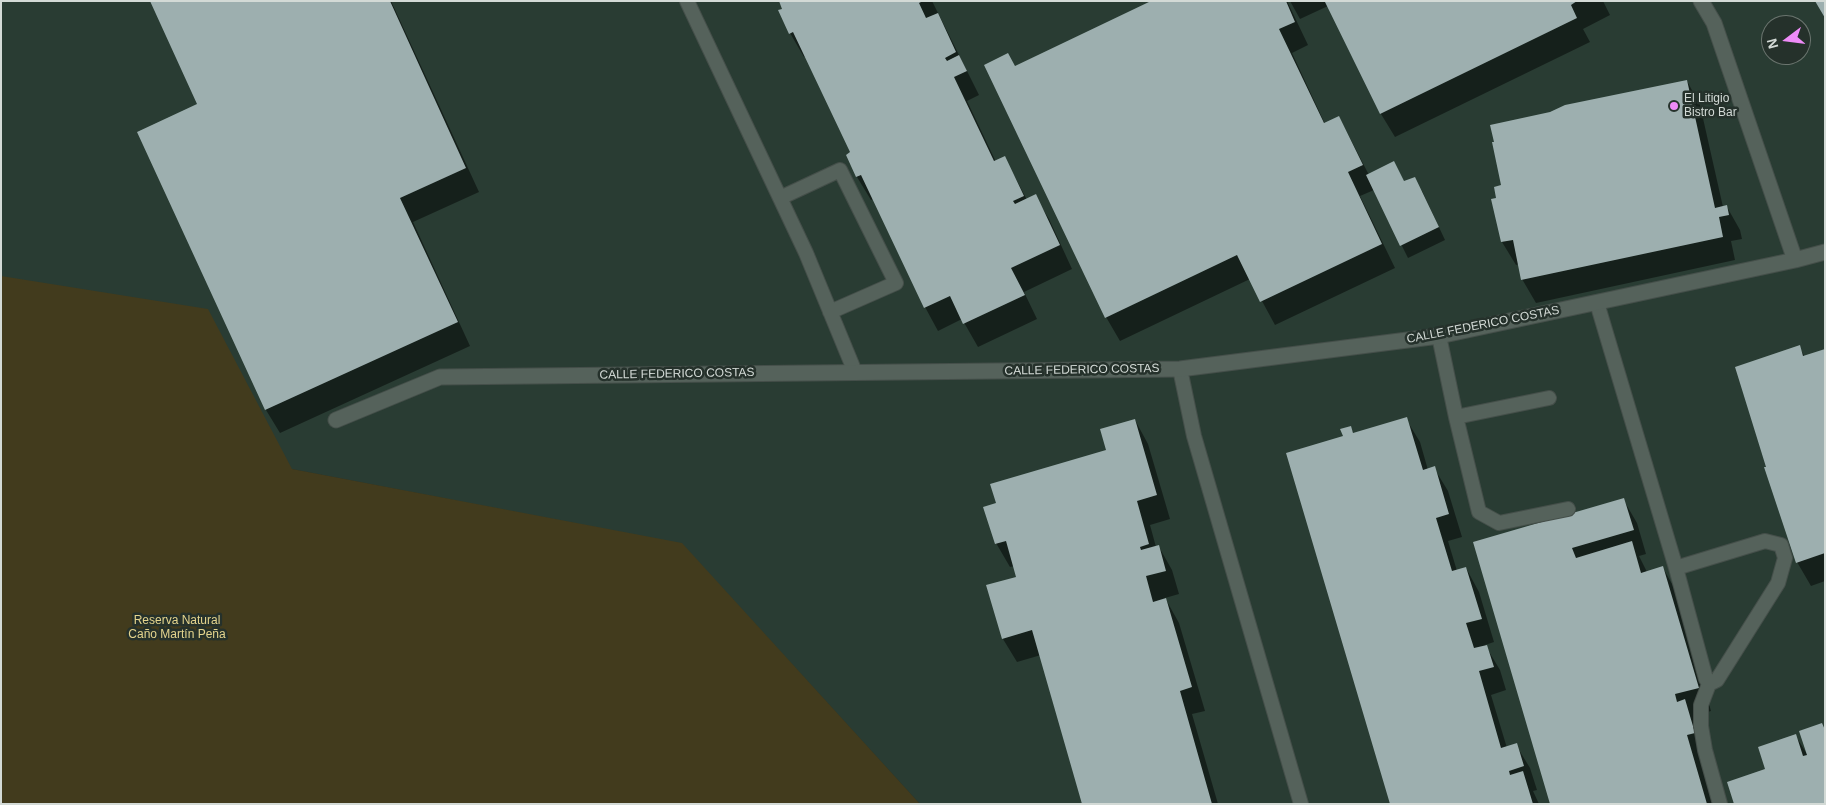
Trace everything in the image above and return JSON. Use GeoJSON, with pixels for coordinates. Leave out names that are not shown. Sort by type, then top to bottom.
{"type":"FeatureCollection","features":[{"type":"Feature","properties":{"kind":"street"},"geometry":{"type":"LineString","coordinates":[[1701,1],[1714,23],[1795,260]]}},
{"type":"Feature","properties":{"kind":"street","name":"CALLE FEDERICO COSTAS"},"geometry":{"type":"LineString","coordinates":[[336,420],[440,377],[1180,369],[1439,336],[1825,252]]}},
{"type":"Feature","properties":{"kind":"lane"},"geometry":{"type":"LineString","coordinates":[[687,1],[806,253],[855,372]]}},
{"type":"Feature","properties":{"kind":"lane"},"geometry":{"type":"LineString","coordinates":[[780,198],[840,170],[896,282],[830,312]]}},
{"type":"Feature","properties":{"kind":"lane"},"geometry":{"type":"LineString","coordinates":[[1598,302],[1709,684]]}},
{"type":"Feature","properties":{"kind":"lane"},"geometry":{"type":"LineString","coordinates":[[1439,336],[1479,512],[1499,523],[1568,509]]}},
{"type":"Feature","properties":{"kind":"lane"},"geometry":{"type":"LineString","coordinates":[[1180,369],[1194,436],[1301,804]]}},
{"type":"Feature","properties":{"kind":"lane"},"geometry":{"type":"LineString","coordinates":[[1456,417],[1549,398]]}},
{"type":"Feature","properties":{"kind":"lane"},"geometry":{"type":"LineString","coordinates":[[1676,568],[1765,541],[1781,545],[1785,558],[1778,582],[1717,680],[1709,684],[1701,705],[1705,750],[1720,804]]}},
{"type":"Feature","properties":{"kind":"shaded area"},"geometry":{"type":"Polygon","coordinates":[[[1,1],[1825,1],[1825,804],[920,804],[682,544],[276,466],[1,284],[1,1]]]}},
{"type":"Feature","properties":{"kind":"green space","name":"Reserva Natural Caño Martín Peña"},"geometry":{"type":"Polygon","coordinates":[[[1,276],[208,309],[292,469],[682,543],[920,804],[1,804],[1,276]]]}},
{"type":"Feature","properties":{"kind":"building"},"geometry":{"type":"Polygon","coordinates":[[[150,1],[390,1],[466,168],[400,198],[458,322],[265,410],[137,132],[197,104],[150,1]]]}},
{"type":"Feature","properties":{"kind":"building"},"geometry":{"type":"Polygon","coordinates":[[[779,1],[923,1],[919,3],[926,18],[938,13],[956,52],[945,58],[947,61],[959,55],[967,71],[954,77],[994,161],[1005,156],[1024,196],[1013,201],[1015,204],[1036,194],[1060,245],[1011,268],[1025,295],[963,324],[950,296],[924,308],[861,175],[856,177],[846,155],[850,152],[793,32],[789,34],[778,10],[782,9],[779,1]]]}},
{"type":"Feature","properties":{"kind":"building"},"geometry":{"type":"Polygon","coordinates":[[[1151,1],[1286,1],[1295,22],[1279,29],[1324,123],[1339,116],[1363,165],[1348,172],[1382,244],[1260,302],[1237,255],[1105,318],[984,65],[1008,53],[1015,66],[1151,1]]]}},
{"type":"Feature","properties":{"kind":"building"},"geometry":{"type":"Polygon","coordinates":[[[1577,1],[1571,5],[1577,18],[1380,114],[1325,2],[1577,1]]]}},
{"type":"Feature","properties":{"kind":"building"},"geometry":{"type":"Polygon","coordinates":[[[1815,1],[1825,1],[1825,18],[1815,1]]]}},
{"type":"Feature","properties":{"kind":"building"},"geometry":{"type":"Polygon","coordinates":[[[1687,80],[1715,208],[1727,205],[1729,215],[1719,217],[1723,237],[1521,280],[1513,240],[1501,242],[1491,199],[1496,198],[1494,187],[1501,185],[1490,125],[1550,112],[1565,105],[1687,80]]]}},
{"type":"Feature","properties":{"kind":"building"},"geometry":{"type":"Polygon","coordinates":[[[1394,161],[1404,181],[1415,177],[1439,227],[1400,246],[1366,175],[1394,161]]]}},
{"type":"Feature","properties":{"kind":"building"},"geometry":{"type":"Polygon","coordinates":[[[1800,345],[1803,356],[1825,349],[1825,553],[1796,563],[1764,467],[1766,467],[1735,367],[1800,345]]]}},
{"type":"Feature","properties":{"kind":"building"},"geometry":{"type":"Polygon","coordinates":[[[1407,417],[1423,470],[1435,466],[1449,514],[1436,518],[1452,571],[1466,567],[1482,619],[1466,623],[1474,648],[1487,645],[1494,667],[1479,671],[1501,748],[1517,743],[1524,766],[1509,771],[1510,775],[1523,771],[1533,804],[1390,804],[1286,453],[1343,436],[1340,429],[1351,426],[1353,433],[1407,417]]]}},
{"type":"Feature","properties":{"kind":"building"},"geometry":{"type":"Polygon","coordinates":[[[1135,419],[1157,495],[1137,501],[1149,544],[1140,547],[1141,550],[1159,545],[1166,571],[1146,576],[1153,602],[1166,598],[1192,687],[1180,691],[1212,804],[1082,804],[1032,630],[1002,639],[986,585],[1016,577],[1006,541],[995,544],[983,507],[996,503],[990,484],[1106,450],[1100,429],[1135,419]]]}},
{"type":"Feature","properties":{"kind":"building"},"geometry":{"type":"Polygon","coordinates":[[[1624,498],[1634,530],[1572,548],[1576,558],[1632,541],[1641,573],[1663,566],[1699,688],[1675,694],[1677,702],[1685,699],[1695,733],[1687,735],[1707,804],[1550,804],[1473,542],[1624,498]]]}},
{"type":"Feature","properties":{"kind":"building"},"geometry":{"type":"Polygon","coordinates":[[[1822,723],[1825,730],[1825,804],[1734,804],[1727,782],[1765,769],[1758,747],[1796,734],[1803,756],[1807,755],[1799,731],[1822,723]]]}},
{"type":"Feature","properties":{"kind":"place","name":"El Litigio Bistro Bar"},"geometry":{"type":"Point","coordinates":[1674,106]}}]}
